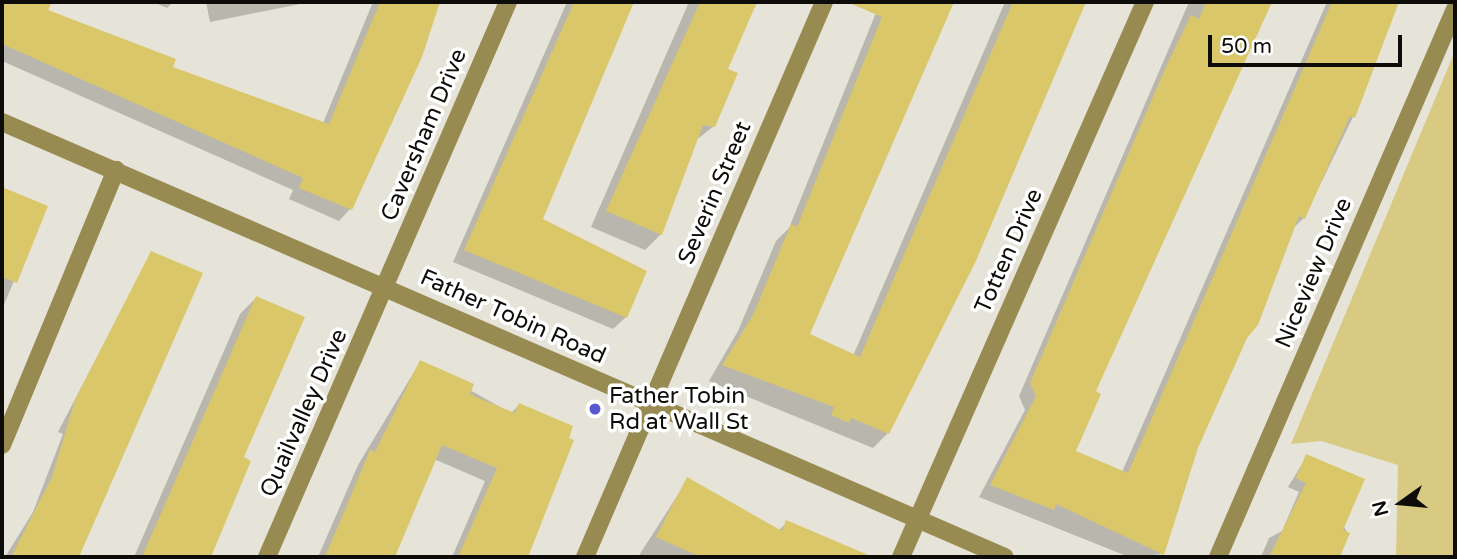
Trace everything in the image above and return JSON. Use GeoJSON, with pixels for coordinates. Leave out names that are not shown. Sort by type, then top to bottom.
{"type":"FeatureCollection","features":[{"type":"Feature","properties":{"kind":"street","name":"Caversham Drive"},"geometry":{"type":"LineString","coordinates":[[385,288],[508,2]]}},
{"type":"Feature","properties":{"kind":"street","name":"Severin Street"},"geometry":{"type":"LineString","coordinates":[[585,557],[824,2]]}},
{"type":"Feature","properties":{"kind":"street","name":"Totten Drive"},"geometry":{"type":"LineString","coordinates":[[901,557],[1144,2]]}},
{"type":"Feature","properties":{"kind":"street","name":"Niceview Drive"},"geometry":{"type":"LineString","coordinates":[[1218,557],[1455,9]]}},
{"type":"Feature","properties":{"kind":"street","name":"Father Tobin Road"},"geometry":{"type":"LineString","coordinates":[[2,122],[1005,557]]}},
{"type":"Feature","properties":{"kind":"street"},"geometry":{"type":"LineString","coordinates":[[2,445],[116,170]]}},
{"type":"Feature","properties":{"kind":"street","name":"Quailvalley Drive"},"geometry":{"type":"LineString","coordinates":[[267,557],[385,288]]}},
{"type":"Feature","properties":{"kind":"shaded area"},"geometry":{"type":"Polygon","coordinates":[[[1455,51],[1455,557],[1396,557],[1398,465],[1321,441],[1291,444],[1455,51]]]}},
{"type":"Feature","properties":{"kind":"building"},"geometry":{"type":"Polygon","coordinates":[[[2,2],[52,2],[48,10],[176,59],[173,67],[329,124],[380,2],[440,2],[422,57],[352,210],[299,188],[303,178],[2,44],[2,2]]]}},
{"type":"Feature","properties":{"kind":"building"},"geometry":{"type":"Polygon","coordinates":[[[574,2],[634,2],[543,219],[647,271],[627,318],[464,250],[574,2]]]}},
{"type":"Feature","properties":{"kind":"building"},"geometry":{"type":"Polygon","coordinates":[[[700,2],[757,2],[728,69],[738,73],[715,127],[703,125],[662,235],[606,211],[700,2]]]}},
{"type":"Feature","properties":{"kind":"building"},"geometry":{"type":"Polygon","coordinates":[[[847,2],[954,2],[810,334],[860,357],[1013,2],[1086,2],[975,263],[889,434],[851,418],[849,423],[831,415],[834,407],[722,365],[753,315],[791,224],[797,227],[882,17],[847,2]]]}},
{"type":"Feature","properties":{"kind":"building"},"geometry":{"type":"Polygon","coordinates":[[[1206,2],[1272,2],[1096,391],[1101,394],[1076,451],[1128,473],[1332,2],[1399,2],[1355,118],[1350,116],[1305,219],[1299,216],[1258,325],[1247,338],[1198,448],[1164,555],[1056,504],[1054,510],[990,485],[1036,396],[1030,383],[1165,69],[1191,15],[1199,19],[1206,2]]]}},
{"type":"Feature","properties":{"kind":"building"},"geometry":{"type":"Polygon","coordinates":[[[2,187],[48,206],[17,283],[2,277],[2,187]]]}},
{"type":"Feature","properties":{"kind":"building"},"geometry":{"type":"Polygon","coordinates":[[[151,251],[203,273],[79,557],[11,557],[52,477],[75,400],[151,251]]]}},
{"type":"Feature","properties":{"kind":"building"},"geometry":{"type":"Polygon","coordinates":[[[256,296],[305,317],[244,457],[251,461],[211,557],[142,557],[256,296]]]}},
{"type":"Feature","properties":{"kind":"building"},"geometry":{"type":"Polygon","coordinates":[[[420,360],[474,384],[470,394],[476,397],[515,413],[519,403],[573,426],[569,438],[574,440],[528,557],[458,557],[497,468],[442,445],[395,557],[325,557],[370,450],[375,452],[420,360]]]}},
{"type":"Feature","properties":{"kind":"building"},"geometry":{"type":"Polygon","coordinates":[[[1306,454],[1365,479],[1343,530],[1350,533],[1340,557],[1269,557],[1306,483],[1296,478],[1306,454]]]}},
{"type":"Feature","properties":{"kind":"building"},"geometry":{"type":"Polygon","coordinates":[[[687,477],[782,531],[786,520],[873,557],[701,557],[656,537],[687,477]]]}},
{"type":"Feature","properties":{"kind":"place","name":"Father Tobin Rd at Wall St"},"geometry":{"type":"Point","coordinates":[595,409]}}]}
